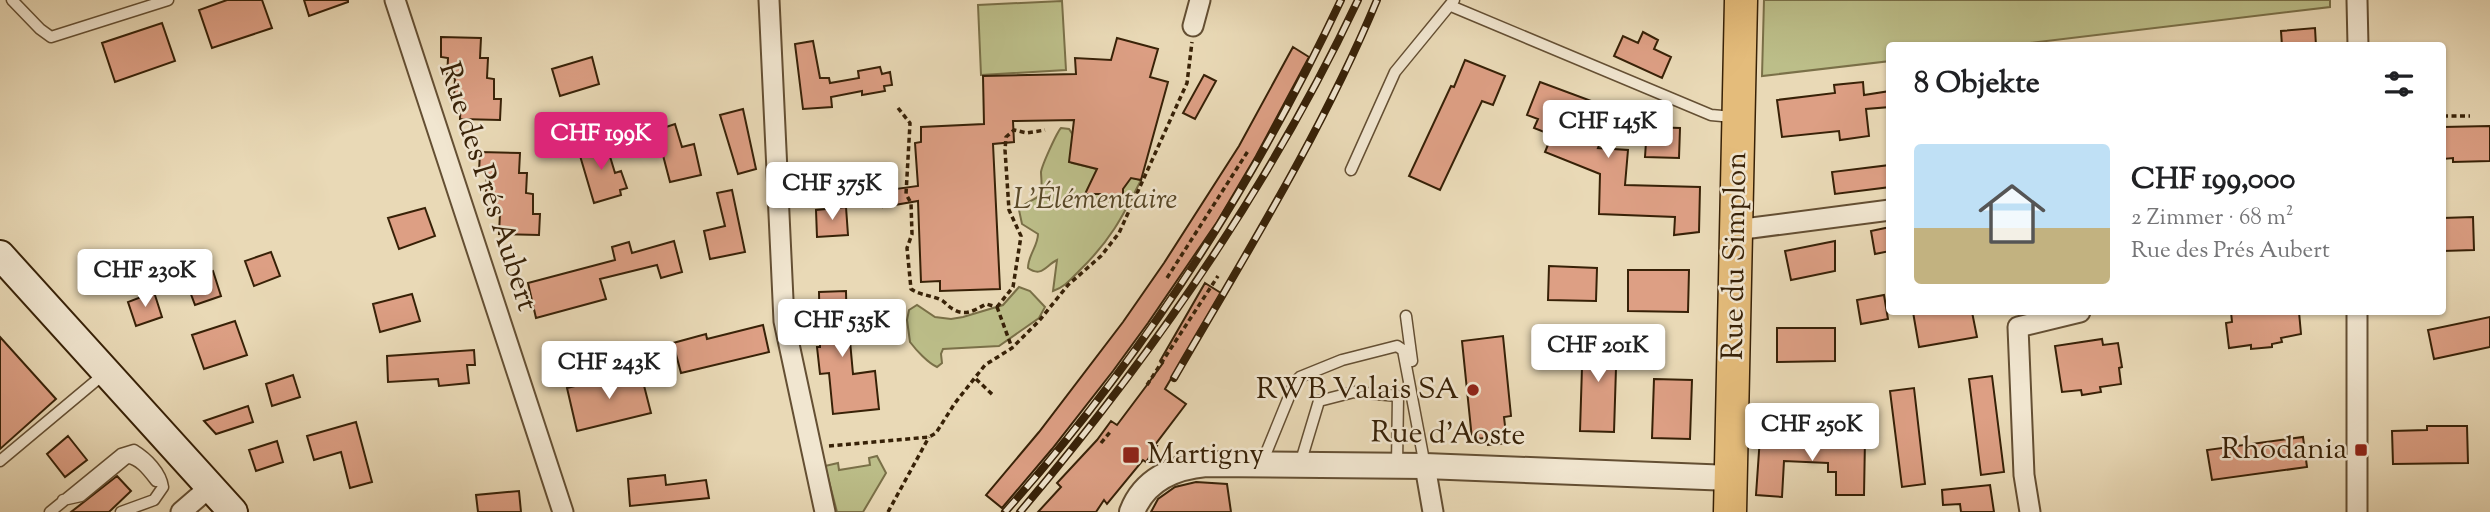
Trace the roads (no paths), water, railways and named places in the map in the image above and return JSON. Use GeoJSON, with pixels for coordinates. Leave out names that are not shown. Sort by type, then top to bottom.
{"type":"FeatureCollection","features":[{"type":"Feature","properties":{"kind":"main road","name":"Rue du Simplon"},"geometry":{"type":"LineString","coordinates":[[1730,512],[1741,0]]}},
{"type":"Feature","properties":{"kind":"main road"},"geometry":{"type":"LineString","coordinates":[[0,255],[233,512]]}},
{"type":"Feature","properties":{"kind":"street","name":"Rue des Prés Aubert"},"geometry":{"type":"LineString","coordinates":[[395,0],[563,512]]}},
{"type":"Feature","properties":{"kind":"street"},"geometry":{"type":"LineString","coordinates":[[769,0],[784,321],[825,512]]}},
{"type":"Feature","properties":{"kind":"street"},"geometry":{"type":"LineString","coordinates":[[1193,26],[1200,0]]}},
{"type":"Feature","properties":{"kind":"street"},"geometry":{"type":"LineString","coordinates":[[2357,0],[2358,42]]}},
{"type":"Feature","properties":{"kind":"street"},"geometry":{"type":"LineString","coordinates":[[1736,230],[1886,211]]}},
{"type":"Feature","properties":{"kind":"street"},"geometry":{"type":"LineString","coordinates":[[2030,512],[2024,475],[2018,327],[2068,315]]}},
{"type":"Feature","properties":{"kind":"street"},"geometry":{"type":"LineString","coordinates":[[2357,315],[2357,512]]}},
{"type":"Feature","properties":{"kind":"street","name":"Rue d'Aoste"},"geometry":{"type":"LineString","coordinates":[[1132,512],[1150,485],[1165,475],[1197,465],[1262,463],[1425,466],[1731,478]]}},
{"type":"Feature","properties":{"kind":"street"},"geometry":{"type":"LineString","coordinates":[[1425,466],[1433,512]]}},
{"type":"Feature","properties":{"kind":"street"},"geometry":{"type":"LineString","coordinates":[[181,512],[210,487]]}},
{"type":"Feature","properties":{"kind":"lane"},"geometry":{"type":"LineString","coordinates":[[12,0],[51,37],[168,0]]}},
{"type":"Feature","properties":{"kind":"lane"},"geometry":{"type":"LineString","coordinates":[[1351,170],[1395,72],[1453,3],[1711,115],[1739,118]]}},
{"type":"Feature","properties":{"kind":"lane"},"geometry":{"type":"LineString","coordinates":[[1406,316],[1425,466]]}},
{"type":"Feature","properties":{"kind":"lane"},"geometry":{"type":"LineString","coordinates":[[1397,346],[1403,350],[1425,466],[1262,463],[1295,382],[1300,377],[1342,360],[1397,346]]}},
{"type":"Feature","properties":{"kind":"lane"},"geometry":{"type":"LineString","coordinates":[[0,461],[105,373]]}},
{"type":"Feature","properties":{"kind":"lane"},"geometry":{"type":"LineString","coordinates":[[1300,464],[1319,401],[1354,392],[1398,396],[1397,466]]}},
{"type":"Feature","properties":{"kind":"lane"},"geometry":{"type":"LineString","coordinates":[[50,512],[121,454],[134,450],[142,454],[162,478],[163,487],[154,500],[121,512]]}},
{"type":"Feature","properties":{"kind":"railway"},"geometry":{"type":"LineString","coordinates":[[1005,512],[1103,393],[1191,268],[1271,137],[1341,0]]}},
{"type":"Feature","properties":{"kind":"railway"},"geometry":{"type":"LineString","coordinates":[[1020,512],[1117,392],[1206,267],[1287,136],[1358,0]]}},
{"type":"Feature","properties":{"kind":"railway"},"geometry":{"type":"LineString","coordinates":[[1174,378],[1308,145],[1377,0]]}},
{"type":"Feature","properties":{"kind":"place","name":"RWB Valais SA"},"geometry":{"type":"Point","coordinates":[1473,390]}},
{"type":"Feature","properties":{"kind":"place","name":"Rhodania"},"geometry":{"type":"Point","coordinates":[2361,450]}},
{"type":"Feature","properties":{"kind":"place","name":"Martigny"},"geometry":{"type":"Point","coordinates":[1131,455]}},
{"type":"Feature","properties":{"kind":"park label","name":"L'Élémentaire"},"geometry":{"type":"Point","coordinates":[1095,200]}}]}
